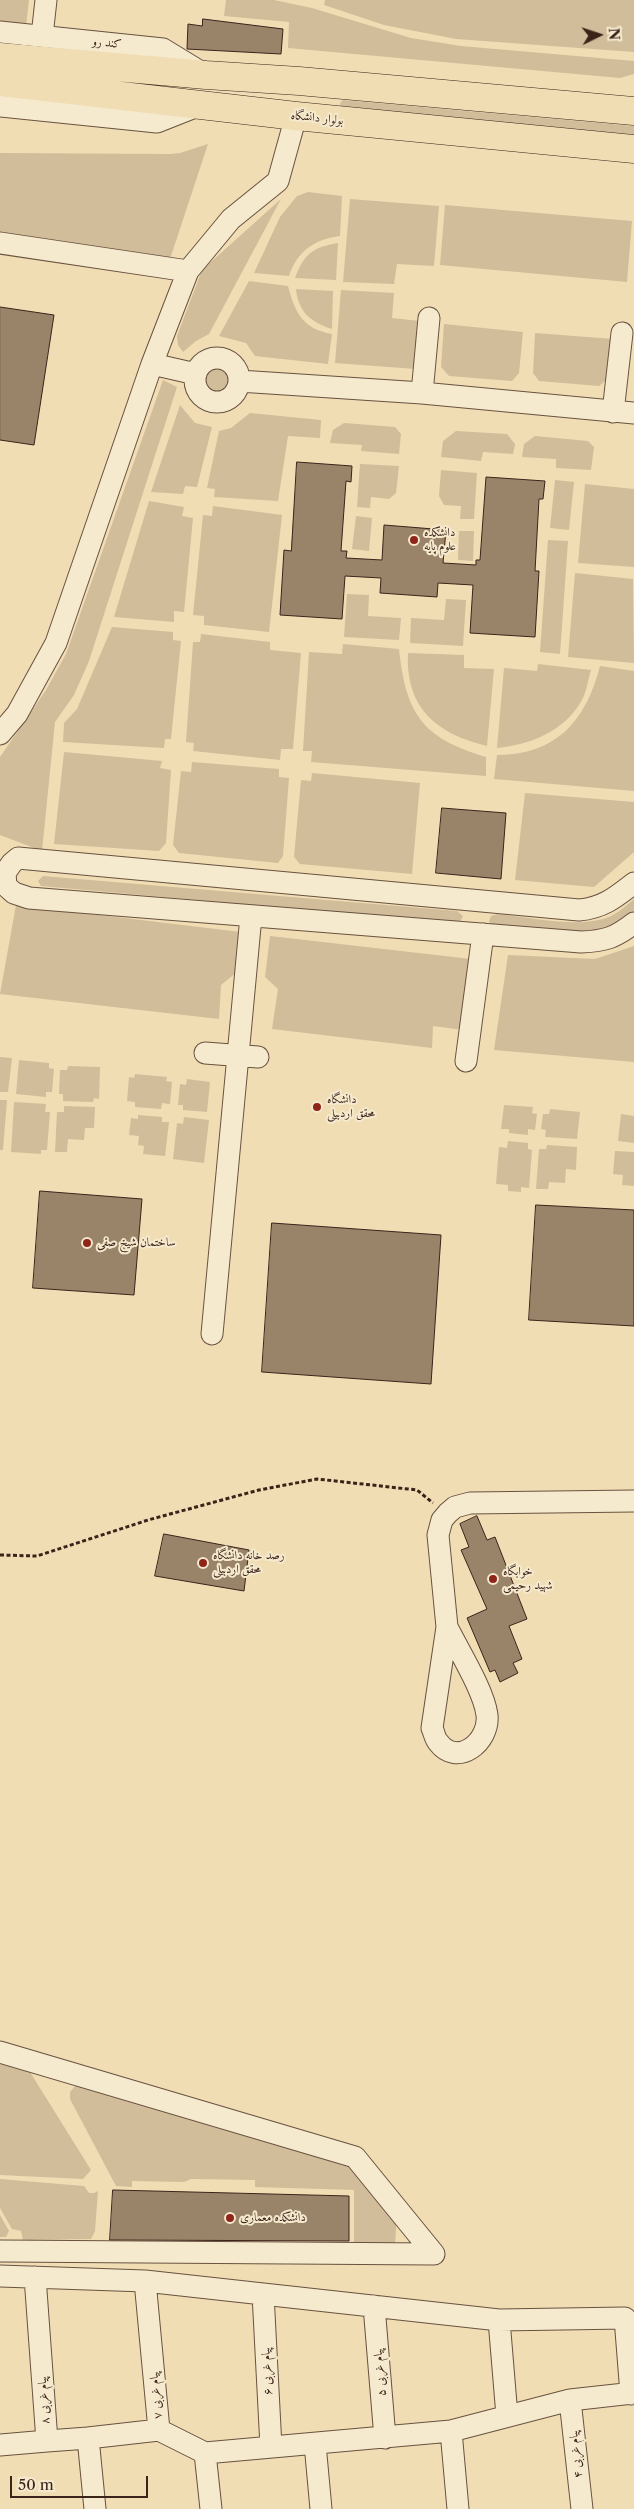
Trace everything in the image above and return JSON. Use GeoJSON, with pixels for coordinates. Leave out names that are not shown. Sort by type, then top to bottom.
{"type":"FeatureCollection","features":[{"type":"Feature","properties":{"kind":"main road"},"geometry":{"type":"LineString","coordinates":[[0,57],[634,111]]}},
{"type":"Feature","properties":{"kind":"main road"},"geometry":{"type":"LineString","coordinates":[[296,116],[299,81]]}},
{"type":"Feature","properties":{"kind":"main road","name":"بولوار دانشگاه"},"geometry":{"type":"LineString","coordinates":[[0,82],[296,116],[634,149]]}},
{"type":"Feature","properties":{"kind":"street"},"geometry":{"type":"LineString","coordinates":[[42,36],[46,0]]}},
{"type":"Feature","properties":{"kind":"street","name":"کند رو"},"geometry":{"type":"LineString","coordinates":[[0,32],[163,49],[206,75]]}},
{"type":"Feature","properties":{"kind":"street"},"geometry":{"type":"LineString","coordinates":[[0,106],[157,122],[202,104]]}},
{"type":"Feature","properties":{"kind":"street"},"geometry":{"type":"LineString","coordinates":[[0,734],[17,714],[56,643],[152,364],[188,271],[231,219],[278,181],[296,116]]}},
{"type":"Feature","properties":{"kind":"street"},"geometry":{"type":"LineString","coordinates":[[0,243],[188,271]]}},
{"type":"Feature","properties":{"kind":"street"},"geometry":{"type":"LineString","coordinates":[[422,394],[429,318]]}},
{"type":"Feature","properties":{"kind":"street"},"geometry":{"type":"LineString","coordinates":[[239,382],[422,394],[624,413],[622,333]]}},
{"type":"Feature","properties":{"kind":"street"},"geometry":{"type":"LineString","coordinates":[[218,358],[231,363],[238,374],[239,382],[234,395],[228,399],[213,402],[200,394],[195,381],[196,374],[204,362],[218,358]]}},
{"type":"Feature","properties":{"kind":"street"},"geometry":{"type":"LineString","coordinates":[[152,364],[196,374]]}},
{"type":"Feature","properties":{"kind":"street"},"geometry":{"type":"LineString","coordinates":[[634,883],[608,904],[594,909],[580,910],[18,858],[2,871],[6,886],[14,893],[29,898],[483,934],[599,941],[618,936],[634,923]]}},
{"type":"Feature","properties":{"kind":"street"},"geometry":{"type":"LineString","coordinates":[[212,1334],[248,1056],[251,916]]}},
{"type":"Feature","properties":{"kind":"street"},"geometry":{"type":"LineString","coordinates":[[466,1061],[483,934]]}},
{"type":"Feature","properties":{"kind":"street"},"geometry":{"type":"LineString","coordinates":[[204,1053],[248,1056]]}},
{"type":"Feature","properties":{"kind":"street"},"geometry":{"type":"LineString","coordinates":[[447,1627],[483,1700],[487,1716],[486,1732],[475,1748],[462,1752],[449,1751],[438,1743],[432,1728],[447,1627],[438,1535],[442,1520],[455,1507],[470,1503],[634,1501]]}},
{"type":"Feature","properties":{"kind":"street"},"geometry":{"type":"LineString","coordinates":[[0,2052],[355,2157],[434,2254],[0,2252]]}},
{"type":"Feature","properties":{"kind":"street"},"geometry":{"type":"LineString","coordinates":[[0,2276],[145,2281],[498,2320],[625,2318],[633,2393],[570,2400],[451,2431],[205,2453],[211,2509]]}},
{"type":"Feature","properties":{"kind":"street","name":"پیام غربی ۸"},"geometry":{"type":"LineString","coordinates":[[35,2277],[47,2441],[159,2430]]}},
{"type":"Feature","properties":{"kind":"street","name":"پیام غربی ۷"},"geometry":{"type":"LineString","coordinates":[[145,2281],[159,2430],[205,2453]]}},
{"type":"Feature","properties":{"kind":"street","name":"پیام غربی ۶"},"geometry":{"type":"LineString","coordinates":[[263,2294],[271,2447]]}},
{"type":"Feature","properties":{"kind":"street","name":"پیام غربی ۵"},"geometry":{"type":"LineString","coordinates":[[374,2306],[385,2438]]}},
{"type":"Feature","properties":{"kind":"street"},"geometry":{"type":"LineString","coordinates":[[498,2320],[507,2416]]}},
{"type":"Feature","properties":{"kind":"street","name":"پیام غربی ۴"},"geometry":{"type":"LineString","coordinates":[[570,2400],[582,2509]]}},
{"type":"Feature","properties":{"kind":"street"},"geometry":{"type":"LineString","coordinates":[[451,2431],[458,2509]]}},
{"type":"Feature","properties":{"kind":"street"},"geometry":{"type":"LineString","coordinates":[[88,2438],[95,2509]]}},
{"type":"Feature","properties":{"kind":"street"},"geometry":{"type":"LineString","coordinates":[[0,2445],[47,2441]]}},
{"type":"Feature","properties":{"kind":"street"},"geometry":{"type":"LineString","coordinates":[[316,2444],[321,2509]]}},
{"type":"Feature","properties":{"kind":"path"},"geometry":{"type":"LineString","coordinates":[[0,1555],[37,1556],[148,1520],[259,1490],[317,1479],[417,1490],[448,1514]]}},
{"type":"Feature","properties":{"kind":"shaded area"},"geometry":{"type":"Polygon","coordinates":[[[0,0],[29,0],[26,26],[0,23],[0,0]]]}},
{"type":"Feature","properties":{"kind":"shaded area"},"geometry":{"type":"Polygon","coordinates":[[[226,0],[274,0],[312,8],[411,38],[461,46],[634,61],[634,74],[620,78],[288,48],[289,22],[224,16],[226,0]]]}},
{"type":"Feature","properties":{"kind":"shaded area"},"geometry":{"type":"Polygon","coordinates":[[[325,0],[634,0],[634,52],[456,39],[384,25],[324,5],[325,0]]]}},
{"type":"Feature","properties":{"kind":"shaded area"},"geometry":{"type":"Polygon","coordinates":[[[343,100],[634,126],[634,139],[342,111],[340,103],[343,100]]]}},
{"type":"Feature","properties":{"kind":"shaded area"},"geometry":{"type":"Polygon","coordinates":[[[208,144],[169,262],[0,234],[0,153],[169,154],[180,153],[208,144]]]}},
{"type":"Feature","properties":{"kind":"shaded area"},"geometry":{"type":"Polygon","coordinates":[[[308,192],[342,196],[340,236],[315,243],[308,248],[292,267],[289,276],[254,273],[280,217],[297,196],[308,192]]]}},
{"type":"Feature","properties":{"kind":"shaded area"},"geometry":{"type":"Polygon","coordinates":[[[281,199],[209,334],[196,341],[183,352],[178,345],[177,336],[202,270],[281,199]]]}},
{"type":"Feature","properties":{"kind":"shaded area"},"geometry":{"type":"Polygon","coordinates":[[[350,199],[439,206],[434,266],[397,264],[394,284],[343,282],[350,199]]]}},
{"type":"Feature","properties":{"kind":"shaded area"},"geometry":{"type":"Polygon","coordinates":[[[445,205],[632,221],[627,282],[440,265],[445,205]]]}},
{"type":"Feature","properties":{"kind":"shaded area"},"geometry":{"type":"Polygon","coordinates":[[[338,243],[336,280],[295,278],[302,263],[310,253],[322,247],[338,243]]]}},
{"type":"Feature","properties":{"kind":"shaded area"},"geometry":{"type":"Polygon","coordinates":[[[249,281],[288,286],[297,312],[307,324],[322,332],[332,334],[328,364],[255,356],[246,343],[219,336],[249,281]]]}},
{"type":"Feature","properties":{"kind":"shaded area"},"geometry":{"type":"Polygon","coordinates":[[[296,289],[333,291],[332,329],[317,323],[306,315],[299,304],[296,289]]]}},
{"type":"Feature","properties":{"kind":"shaded area"},"geometry":{"type":"Polygon","coordinates":[[[341,290],[394,293],[392,318],[420,321],[415,369],[335,363],[341,290]]]}},
{"type":"Feature","properties":{"kind":"shaded area"},"geometry":{"type":"Polygon","coordinates":[[[444,324],[523,332],[519,373],[512,381],[449,376],[441,367],[444,324]]]}},
{"type":"Feature","properties":{"kind":"shaded area"},"geometry":{"type":"Polygon","coordinates":[[[535,333],[614,339],[610,377],[599,386],[539,381],[533,373],[535,333]]]}},
{"type":"Feature","properties":{"kind":"shaded area"},"geometry":{"type":"Polygon","coordinates":[[[218,367],[228,370],[231,380],[228,390],[218,393],[208,390],[205,380],[208,370],[218,367]]]}},
{"type":"Feature","properties":{"kind":"shaded area"},"geometry":{"type":"Polygon","coordinates":[[[163,380],[177,387],[89,661],[74,695],[55,722],[42,851],[0,835],[0,757],[46,690],[66,654],[163,380]]]}},
{"type":"Feature","properties":{"kind":"shaded area"},"geometry":{"type":"Polygon","coordinates":[[[180,405],[195,423],[212,427],[197,487],[185,486],[183,494],[151,492],[180,405]]]}},
{"type":"Feature","properties":{"kind":"shaded area"},"geometry":{"type":"Polygon","coordinates":[[[250,413],[321,420],[320,438],[288,436],[278,501],[214,497],[215,489],[207,488],[219,431],[231,428],[250,413]]]}},
{"type":"Feature","properties":{"kind":"shaded area"},"geometry":{"type":"Polygon","coordinates":[[[344,423],[395,427],[401,434],[399,454],[361,451],[362,445],[330,443],[333,430],[344,423]]]}},
{"type":"Feature","properties":{"kind":"shaded area"},"geometry":{"type":"Polygon","coordinates":[[[456,431],[507,434],[515,444],[513,454],[483,452],[481,461],[441,457],[443,441],[456,431]]]}},
{"type":"Feature","properties":{"kind":"shaded area"},"geometry":{"type":"Polygon","coordinates":[[[535,436],[588,441],[594,447],[591,470],[556,468],[556,459],[522,457],[524,444],[535,436]]]}},
{"type":"Feature","properties":{"kind":"shaded area"},"geometry":{"type":"Polygon","coordinates":[[[360,464],[399,466],[396,493],[389,499],[371,497],[370,508],[357,507],[360,464]]]}},
{"type":"Feature","properties":{"kind":"shaded area"},"geometry":{"type":"Polygon","coordinates":[[[441,470],[477,473],[474,519],[460,519],[461,506],[444,505],[439,496],[441,470]]]}},
{"type":"Feature","properties":{"kind":"shaded area"},"geometry":{"type":"Polygon","coordinates":[[[555,480],[574,482],[569,530],[550,528],[555,480]]]}},
{"type":"Feature","properties":{"kind":"shaded area"},"geometry":{"type":"Polygon","coordinates":[[[585,484],[634,489],[634,567],[578,563],[585,484]]]}},
{"type":"Feature","properties":{"kind":"shaded area"},"geometry":{"type":"Polygon","coordinates":[[[149,501],[184,507],[182,516],[193,518],[184,612],[174,611],[174,622],[114,617],[149,501]]]}},
{"type":"Feature","properties":{"kind":"shaded area"},"geometry":{"type":"Polygon","coordinates":[[[213,506],[282,515],[269,632],[204,625],[204,616],[193,615],[203,515],[212,516],[213,506]]]}},
{"type":"Feature","properties":{"kind":"shaded area"},"geometry":{"type":"Polygon","coordinates":[[[356,516],[372,518],[369,551],[352,549],[356,516]]]}},
{"type":"Feature","properties":{"kind":"shaded area"},"geometry":{"type":"Polygon","coordinates":[[[459,531],[474,531],[473,561],[458,560],[459,531]]]}},
{"type":"Feature","properties":{"kind":"shaded area"},"geometry":{"type":"Polygon","coordinates":[[[548,540],[568,541],[560,654],[540,652],[548,540]]]}},
{"type":"Feature","properties":{"kind":"shaded area"},"geometry":{"type":"Polygon","coordinates":[[[575,573],[633,579],[634,663],[568,657],[575,573]]]}},
{"type":"Feature","properties":{"kind":"shaded area"},"geometry":{"type":"Polygon","coordinates":[[[347,594],[369,595],[368,616],[401,618],[399,640],[344,637],[347,594]]]}},
{"type":"Feature","properties":{"kind":"shaded area"},"geometry":{"type":"Polygon","coordinates":[[[446,599],[466,600],[463,646],[410,643],[411,618],[444,620],[446,599]]]}},
{"type":"Feature","properties":{"kind":"shaded area"},"geometry":{"type":"Polygon","coordinates":[[[112,627],[173,632],[173,640],[181,641],[171,739],[165,739],[164,748],[63,742],[64,723],[77,709],[112,627]]]}},
{"type":"Feature","properties":{"kind":"shaded area"},"geometry":{"type":"Polygon","coordinates":[[[201,634],[270,642],[270,650],[301,653],[293,749],[281,749],[280,760],[193,751],[194,743],[186,742],[193,642],[200,642],[201,634]]]}},
{"type":"Feature","properties":{"kind":"shaded area"},"geometry":{"type":"Polygon","coordinates":[[[343,644],[399,649],[407,691],[413,707],[421,720],[432,732],[446,741],[464,750],[486,757],[486,776],[311,762],[312,751],[303,751],[309,652],[342,654],[343,644]]]}},
{"type":"Feature","properties":{"kind":"shaded area"},"geometry":{"type":"Polygon","coordinates":[[[408,653],[464,655],[464,668],[494,669],[487,746],[453,734],[439,726],[428,716],[418,703],[412,689],[408,672],[408,653]]]}},
{"type":"Feature","properties":{"kind":"shaded area"},"geometry":{"type":"Polygon","coordinates":[[[538,664],[591,670],[582,700],[566,720],[546,734],[522,744],[497,748],[504,668],[537,671],[538,664]]]}},
{"type":"Feature","properties":{"kind":"shaded area"},"geometry":{"type":"Polygon","coordinates":[[[600,666],[634,671],[634,791],[494,779],[497,755],[536,749],[552,741],[565,731],[577,718],[586,703],[600,666]]]}},
{"type":"Feature","properties":{"kind":"shaded area"},"geometry":{"type":"Polygon","coordinates":[[[64,752],[162,761],[160,768],[171,770],[166,843],[159,851],[54,844],[64,752]]]}},
{"type":"Feature","properties":{"kind":"shaded area"},"geometry":{"type":"Polygon","coordinates":[[[192,762],[279,769],[279,777],[289,778],[283,856],[278,863],[179,853],[173,845],[181,771],[191,772],[192,762]]]}},
{"type":"Feature","properties":{"kind":"shaded area"},"geometry":{"type":"Polygon","coordinates":[[[312,773],[420,783],[412,874],[300,864],[294,857],[301,780],[311,781],[312,773]]]}},
{"type":"Feature","properties":{"kind":"shaded area"},"geometry":{"type":"Polygon","coordinates":[[[525,793],[634,802],[634,852],[594,887],[515,880],[525,793]]]}},
{"type":"Feature","properties":{"kind":"shaded area"},"geometry":{"type":"Polygon","coordinates":[[[43,876],[457,911],[463,916],[460,922],[453,923],[41,886],[38,881],[43,876]]]}},
{"type":"Feature","properties":{"kind":"shaded area"},"geometry":{"type":"Polygon","coordinates":[[[634,899],[634,915],[620,925],[587,935],[492,926],[489,921],[491,916],[498,914],[569,922],[597,920],[609,917],[634,899]]]}},
{"type":"Feature","properties":{"kind":"shaded area"},"geometry":{"type":"Polygon","coordinates":[[[16,905],[241,932],[237,972],[221,985],[219,1019],[0,994],[16,905]]]}},
{"type":"Feature","properties":{"kind":"shaded area"},"geometry":{"type":"Polygon","coordinates":[[[270,936],[471,959],[463,1030],[433,1026],[432,1048],[272,1029],[278,989],[265,977],[270,936]]]}},
{"type":"Feature","properties":{"kind":"shaded area"},"geometry":{"type":"Polygon","coordinates":[[[634,946],[634,1062],[494,1050],[508,955],[595,959],[634,946]]]}},
{"type":"Feature","properties":{"kind":"shaded area"},"geometry":{"type":"Polygon","coordinates":[[[0,1057],[12,1058],[8,1092],[0,1092],[0,1057]]]}},
{"type":"Feature","properties":{"kind":"shaded area"},"geometry":{"type":"Polygon","coordinates":[[[19,1060],[49,1063],[49,1068],[54,1069],[52,1092],[46,1092],[46,1097],[16,1094],[19,1060]]]}},
{"type":"Feature","properties":{"kind":"shaded area"},"geometry":{"type":"Polygon","coordinates":[[[68,1066],[100,1067],[99,1099],[94,1098],[93,1102],[63,1101],[63,1094],[59,1094],[60,1070],[67,1070],[68,1066]]]}},
{"type":"Feature","properties":{"kind":"shaded area"},"geometry":{"type":"Polygon","coordinates":[[[135,1074],[167,1077],[166,1081],[172,1082],[170,1104],[162,1103],[161,1109],[135,1107],[135,1102],[127,1101],[129,1077],[134,1078],[135,1074]]]}},
{"type":"Feature","properties":{"kind":"shaded area"},"geometry":{"type":"Polygon","coordinates":[[[187,1079],[210,1082],[207,1112],[183,1110],[183,1105],[178,1105],[180,1084],[186,1085],[187,1079]]]}},
{"type":"Feature","properties":{"kind":"shaded area"},"geometry":{"type":"Polygon","coordinates":[[[0,1100],[7,1100],[3,1150],[0,1150],[0,1100]]]}},
{"type":"Feature","properties":{"kind":"shaded area"},"geometry":{"type":"Polygon","coordinates":[[[14,1102],[46,1104],[45,1112],[50,1112],[47,1150],[41,1150],[41,1154],[11,1152],[14,1102]]]}},
{"type":"Feature","properties":{"kind":"shaded area"},"geometry":{"type":"Polygon","coordinates":[[[504,1105],[533,1107],[532,1113],[537,1114],[535,1130],[528,1129],[528,1135],[509,1133],[509,1129],[501,1129],[504,1105]]]}},
{"type":"Feature","properties":{"kind":"shaded area"},"geometry":{"type":"Polygon","coordinates":[[[64,1106],[95,1107],[94,1128],[85,1128],[84,1140],[68,1139],[67,1152],[55,1152],[57,1112],[64,1112],[64,1106]]]}},
{"type":"Feature","properties":{"kind":"shaded area"},"geometry":{"type":"Polygon","coordinates":[[[550,1109],[580,1112],[577,1139],[545,1137],[546,1130],[541,1129],[543,1114],[549,1114],[550,1109]]]}},
{"type":"Feature","properties":{"kind":"shaded area"},"geometry":{"type":"Polygon","coordinates":[[[621,1114],[634,1116],[634,1143],[618,1141],[621,1114]]]}},
{"type":"Feature","properties":{"kind":"shaded area"},"geometry":{"type":"Polygon","coordinates":[[[138,1115],[162,1117],[162,1122],[169,1122],[165,1156],[143,1154],[144,1146],[138,1145],[139,1136],[129,1135],[131,1118],[138,1119],[138,1115]]]}},
{"type":"Feature","properties":{"kind":"shaded area"},"geometry":{"type":"Polygon","coordinates":[[[184,1117],[209,1120],[204,1163],[173,1159],[177,1123],[183,1124],[184,1117]]]}},
{"type":"Feature","properties":{"kind":"shaded area"},"geometry":{"type":"Polygon","coordinates":[[[508,1141],[528,1143],[528,1149],[532,1150],[529,1188],[521,1187],[521,1192],[508,1191],[508,1185],[496,1184],[499,1147],[507,1148],[508,1141]]]}},
{"type":"Feature","properties":{"kind":"shaded area"},"geometry":{"type":"Polygon","coordinates":[[[547,1145],[577,1147],[576,1170],[566,1169],[565,1183],[549,1182],[548,1189],[536,1189],[539,1149],[546,1149],[547,1145]]]}},
{"type":"Feature","properties":{"kind":"shaded area"},"geometry":{"type":"Polygon","coordinates":[[[615,1151],[634,1152],[634,1186],[622,1185],[623,1175],[613,1174],[615,1151]]]}},
{"type":"Feature","properties":{"kind":"shaded area"},"geometry":{"type":"Polygon","coordinates":[[[0,2058],[19,2065],[30,2072],[91,2170],[83,2179],[0,2175],[0,2058]]]}},
{"type":"Feature","properties":{"kind":"shaded area"},"geometry":{"type":"Polygon","coordinates":[[[78,2083],[348,2162],[397,2216],[395,2244],[354,2246],[354,2190],[255,2187],[255,2180],[191,2179],[184,2182],[132,2181],[132,2187],[116,2186],[70,2099],[70,2092],[78,2083]]]}},
{"type":"Feature","properties":{"kind":"shaded area"},"geometry":{"type":"Polygon","coordinates":[[[0,2179],[84,2186],[89,2193],[98,2191],[95,2231],[91,2239],[23,2240],[21,2231],[12,2229],[0,2208],[0,2179]]]}},
{"type":"Feature","properties":{"kind":"shaded area"},"geometry":{"type":"Polygon","coordinates":[[[0,2215],[9,2231],[6,2237],[0,2237],[0,2215]]]}},
{"type":"Feature","properties":{"kind":"building"},"geometry":{"type":"Polygon","coordinates":[[[203,19],[283,29],[281,54],[187,49],[188,24],[202,26],[203,19]]]}},
{"type":"Feature","properties":{"kind":"building"},"geometry":{"type":"Polygon","coordinates":[[[0,307],[54,315],[34,445],[0,440],[0,307]]]}},
{"type":"Feature","properties":{"kind":"building","name":"دانشکده علوم پایه"},"geometry":{"type":"Polygon","coordinates":[[[297,462],[352,466],[351,482],[346,481],[341,551],[347,551],[346,558],[382,560],[384,525],[446,530],[443,563],[476,565],[476,560],[480,560],[486,477],[545,481],[543,499],[539,499],[535,571],[539,571],[535,637],[470,633],[473,585],[438,583],[437,597],[380,593],[381,578],[345,576],[342,619],[280,615],[284,550],[291,551],[297,462]]]}},
{"type":"Feature","properties":{"kind":"building"},"geometry":{"type":"Polygon","coordinates":[[[442,808],[506,813],[501,879],[436,873],[442,808]]]}},
{"type":"Feature","properties":{"kind":"building","name":"ساختمان شیخ صفی"},"geometry":{"type":"Polygon","coordinates":[[[40,1191],[142,1199],[134,1295],[33,1288],[40,1191]]]}},
{"type":"Feature","properties":{"kind":"building"},"geometry":{"type":"Polygon","coordinates":[[[536,1205],[634,1210],[634,1326],[529,1320],[536,1205]]]}},
{"type":"Feature","properties":{"kind":"building"},"geometry":{"type":"Polygon","coordinates":[[[272,1223],[441,1235],[431,1384],[262,1372],[272,1223]]]}},
{"type":"Feature","properties":{"kind":"building","name":"خوابگاه شهید رحیمی"},"geometry":{"type":"Polygon","coordinates":[[[477,1516],[487,1540],[495,1537],[527,1619],[509,1626],[522,1659],[513,1663],[518,1673],[500,1682],[495,1670],[490,1672],[467,1618],[487,1609],[461,1550],[469,1547],[460,1524],[477,1516]]]}},
{"type":"Feature","properties":{"kind":"building","name":"رصد خانه دانشگاه محقق اردبیلی"},"geometry":{"type":"Polygon","coordinates":[[[164,1534],[249,1550],[244,1591],[155,1576],[164,1534]]]}},
{"type":"Feature","properties":{"kind":"building","name":"دانشکده معماری"},"geometry":{"type":"Polygon","coordinates":[[[113,2190],[349,2196],[349,2241],[110,2240],[113,2190]]]}},
{"type":"Feature","properties":{"kind":"place","name":"دانشکده علوم پایه"},"geometry":{"type":"Point","coordinates":[414,540]}},
{"type":"Feature","properties":{"kind":"place","name":"دانشگاه محقق اردبیلی"},"geometry":{"type":"Point","coordinates":[317,1107]}},
{"type":"Feature","properties":{"kind":"place","name":"ساختمان شیخ صفی"},"geometry":{"type":"Point","coordinates":[87,1243]}},
{"type":"Feature","properties":{"kind":"place","name":"رصد خانه دانشگاه محقق اردبیلی"},"geometry":{"type":"Point","coordinates":[203,1563]}},
{"type":"Feature","properties":{"kind":"place","name":"خوابگاه شهید رحیمی"},"geometry":{"type":"Point","coordinates":[493,1579]}},
{"type":"Feature","properties":{"kind":"place","name":"دانشکده معماری"},"geometry":{"type":"Point","coordinates":[230,2218]}}]}
